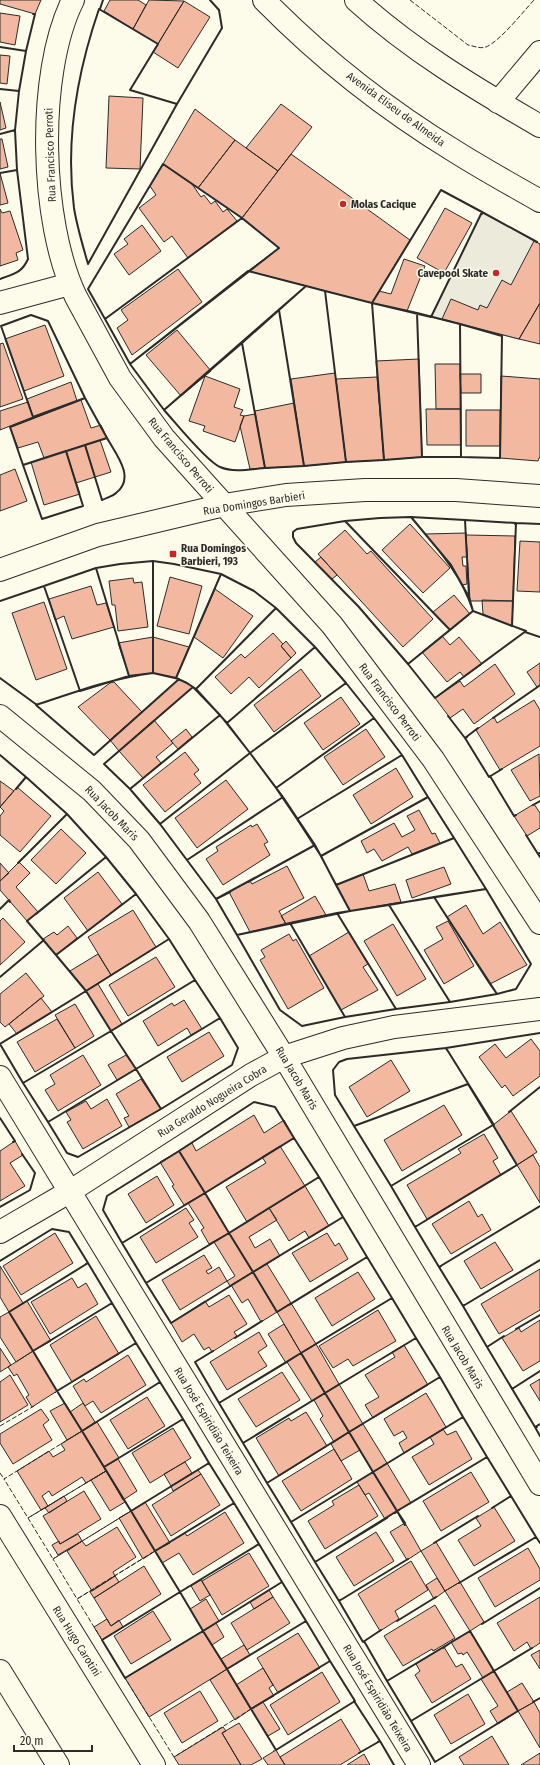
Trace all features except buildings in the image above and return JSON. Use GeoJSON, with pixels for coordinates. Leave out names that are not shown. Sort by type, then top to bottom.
{"type":"FeatureCollection","features":[{"type":"Feature","properties":{"kind":"main road","name":"Rua Francisco Perroti"},"geometry":{"type":"LineString","coordinates":[[72,0],[58,39],[48,90],[48,147],[51,211],[59,249],[70,284],[120,378],[164,438],[332,625],[429,753],[540,923]]}},
{"type":"Feature","properties":{"kind":"main road","name":"Avenida Eliseu de Almeida"},"geometry":{"type":"LineString","coordinates":[[264,0],[290,27],[371,94],[456,152],[540,201]]}},
{"type":"Feature","properties":{"kind":"main road"},"geometry":{"type":"LineString","coordinates":[[356,0],[374,17],[428,58],[498,102],[540,126]]}},
{"type":"Feature","properties":{"kind":"main road"},"geometry":{"type":"LineString","coordinates":[[498,102],[540,52]]}},
{"type":"Feature","properties":{"kind":"main road"},"geometry":{"type":"LineString","coordinates":[[0,303],[70,284]]}},
{"type":"Feature","properties":{"kind":"main road","name":"Rua Domingos Barbieri"},"geometry":{"type":"LineString","coordinates":[[0,570],[98,535],[224,505],[286,495],[365,490],[456,490],[540,496]]}},
{"type":"Feature","properties":{"kind":"main road","name":"Rua Jacob Maris"},"geometry":{"type":"LineString","coordinates":[[0,716],[92,791],[139,840],[199,921],[284,1057],[540,1484]]}},
{"type":"Feature","properties":{"kind":"main road","name":"Rua Geraldo Nogueira Cobra"},"geometry":{"type":"LineString","coordinates":[[0,1232],[70,1192],[251,1075],[284,1057],[343,1038],[394,1027],[540,1009]]}},
{"type":"Feature","properties":{"kind":"main road","name":"Rua José Espiridião Teixeira"},"geometry":{"type":"LineString","coordinates":[[0,1077],[419,1765]]}},
{"type":"Feature","properties":{"kind":"main road","name":"Rua Hugo Carotini"},"geometry":{"type":"LineString","coordinates":[[0,1516],[154,1765]]}},
{"type":"Feature","properties":{"kind":"main road"},"geometry":{"type":"LineString","coordinates":[[0,1670],[58,1765]]}},
{"type":"Feature","properties":{"kind":"shaded area","name":"Cavepool Skate"},"geometry":{"type":"Polygon","coordinates":[[[482,212],[540,244],[540,303],[519,339],[431,317],[482,212]]]}},
{"type":"Feature","properties":{"kind":"fence"},"geometry":{"type":"LineString","coordinates":[[410,0],[468,45],[482,48],[492,44],[498,39],[534,0]]}},
{"type":"Feature","properties":{"kind":"fence"},"geometry":{"type":"LineString","coordinates":[[55,1393],[57,1391],[66,1406]]}},
{"type":"Feature","properties":{"kind":"fence"},"geometry":{"type":"LineString","coordinates":[[0,1426],[34,1406]]}},
{"type":"Feature","properties":{"kind":"fence"},"geometry":{"type":"LineString","coordinates":[[82,1431],[106,1471],[28,1518],[4,1479],[82,1431]]}},
{"type":"Feature","properties":{"kind":"fence"},"geometry":{"type":"LineString","coordinates":[[106,1471],[131,1511],[53,1559],[28,1518],[106,1471]]}},
{"type":"Feature","properties":{"kind":"fence"},"geometry":{"type":"LineString","coordinates":[[0,1473],[4,1479],[5,1478]]}},
{"type":"Feature","properties":{"kind":"fence"},"geometry":{"type":"LineString","coordinates":[[131,1511],[155,1551],[77,1599],[53,1559],[131,1511]]}},
{"type":"Feature","properties":{"kind":"fence"},"geometry":{"type":"LineString","coordinates":[[155,1551],[180,1592],[102,1640],[77,1599],[155,1551]]}},
{"type":"Feature","properties":{"kind":"fence"},"geometry":{"type":"LineString","coordinates":[[203,1631],[251,1709],[174,1757],[125,1678],[203,1631]]}},
{"type":"Feature","properties":{"kind":"fence"},"geometry":{"type":"LineString","coordinates":[[266,1734],[276,1750],[273,1751]]}},
{"type":"Feature","properties":{"kind":"wall"},"geometry":{"type":"LineString","coordinates":[[100,9],[103,0]]}},
{"type":"Feature","properties":{"kind":"wall"},"geometry":{"type":"LineString","coordinates":[[177,104],[222,28],[219,10],[210,0]]}},
{"type":"Feature","properties":{"kind":"wall"},"geometry":{"type":"LineString","coordinates":[[99,9],[158,44],[130,90],[177,104],[88,264],[78,229],[74,208],[71,157],[72,132],[79,82],[91,33],[99,9]]}},
{"type":"Feature","properties":{"kind":"wall"},"geometry":{"type":"LineString","coordinates":[[0,47],[26,51],[35,14],[33,14]]}},
{"type":"Feature","properties":{"kind":"wall"},"geometry":{"type":"LineString","coordinates":[[0,89],[19,91],[26,51]]}},
{"type":"Feature","properties":{"kind":"wall"},"geometry":{"type":"LineString","coordinates":[[0,134],[15,130],[18,91]]}},
{"type":"Feature","properties":{"kind":"wall"},"geometry":{"type":"LineString","coordinates":[[14,131],[15,130],[17,170]]}},
{"type":"Feature","properties":{"kind":"wall"},"geometry":{"type":"LineString","coordinates":[[163,164],[242,218],[105,319],[88,289],[163,164]]}},
{"type":"Feature","properties":{"kind":"wall"},"geometry":{"type":"LineString","coordinates":[[0,173],[17,170],[28,259],[26,264],[20,270],[0,279]]}},
{"type":"Feature","properties":{"kind":"wall"},"geometry":{"type":"LineString","coordinates":[[441,190],[482,212],[431,317],[372,303],[441,190]]}},
{"type":"Feature","properties":{"kind":"wall"},"geometry":{"type":"LineString","coordinates":[[482,214],[482,212],[537,242]]}},
{"type":"Feature","properties":{"kind":"wall"},"geometry":{"type":"LineString","coordinates":[[242,218],[279,248],[130,364],[105,319],[242,218]]}},
{"type":"Feature","properties":{"kind":"wall"},"geometry":{"type":"LineString","coordinates":[[248,271],[306,286],[164,410],[130,364],[248,271]]}},
{"type":"Feature","properties":{"kind":"wall"},"geometry":{"type":"LineString","coordinates":[[306,286],[325,291],[346,462],[304,466],[279,310],[306,286]]}},
{"type":"Feature","properties":{"kind":"wall"},"geometry":{"type":"LineString","coordinates":[[325,291],[372,303],[384,460],[346,462],[325,291]]}},
{"type":"Feature","properties":{"kind":"wall"},"geometry":{"type":"LineString","coordinates":[[372,303],[417,313],[422,457],[384,460],[372,303]]}},
{"type":"Feature","properties":{"kind":"wall"},"geometry":{"type":"LineString","coordinates":[[279,310],[304,466],[265,468],[242,343],[279,310]]}},
{"type":"Feature","properties":{"kind":"wall"},"geometry":{"type":"LineString","coordinates":[[417,313],[460,324],[461,457],[422,457],[417,313]]}},
{"type":"Feature","properties":{"kind":"wall"},"geometry":{"type":"LineString","coordinates":[[31,315],[48,321],[85,398],[33,417],[1,326],[31,315]]}},
{"type":"Feature","properties":{"kind":"wall"},"geometry":{"type":"LineString","coordinates":[[460,324],[502,336],[500,458],[461,457],[460,324]]}},
{"type":"Feature","properties":{"kind":"wall"},"geometry":{"type":"LineString","coordinates":[[242,343],[265,468],[231,470],[220,467],[207,458],[164,410],[242,343]]}},
{"type":"Feature","properties":{"kind":"wall"},"geometry":{"type":"LineString","coordinates":[[85,398],[107,438],[23,465],[10,427],[85,398]]}},
{"type":"Feature","properties":{"kind":"wall"},"geometry":{"type":"LineString","coordinates":[[107,438],[119,458],[124,473],[124,480],[122,487],[116,493],[102,500],[85,445],[107,438]]}},
{"type":"Feature","properties":{"kind":"wall"},"geometry":{"type":"LineString","coordinates":[[66,451],[83,506],[42,519],[23,465],[66,451]]}},
{"type":"Feature","properties":{"kind":"wall"},"geometry":{"type":"LineString","coordinates":[[411,517],[455,572],[462,584],[473,611],[450,630],[345,521],[411,517]]}},
{"type":"Feature","properties":{"kind":"wall"},"geometry":{"type":"LineString","coordinates":[[411,517],[465,520],[469,597],[451,565],[411,517]]}},
{"type":"Feature","properties":{"kind":"wall"},"geometry":{"type":"LineString","coordinates":[[465,520],[516,523],[512,626],[473,611],[469,597],[465,520]]}},
{"type":"Feature","properties":{"kind":"wall"},"geometry":{"type":"LineString","coordinates":[[345,521],[450,630],[408,664],[358,606],[296,543],[293,537],[293,532],[297,529],[345,521]]}},
{"type":"Feature","properties":{"kind":"wall"},"geometry":{"type":"LineString","coordinates":[[515,524],[540,524]]}},
{"type":"Feature","properties":{"kind":"wall"},"geometry":{"type":"LineString","coordinates":[[153,561],[221,574],[176,678],[153,673],[153,561]]}},
{"type":"Feature","properties":{"kind":"wall"},"geometry":{"type":"LineString","coordinates":[[153,561],[153,673],[129,676],[96,568],[153,561]]}},
{"type":"Feature","properties":{"kind":"wall"},"geometry":{"type":"LineString","coordinates":[[96,568],[129,676],[80,691],[44,586],[96,568]]}},
{"type":"Feature","properties":{"kind":"wall"},"geometry":{"type":"LineString","coordinates":[[221,574],[254,591],[276,608],[196,689],[176,678],[221,574]]}},
{"type":"Feature","properties":{"kind":"wall"},"geometry":{"type":"LineString","coordinates":[[0,601],[44,586]]}},
{"type":"Feature","properties":{"kind":"wall"},"geometry":{"type":"LineString","coordinates":[[276,608],[315,647],[227,723],[196,689],[276,608]]}},
{"type":"Feature","properties":{"kind":"wall"},"geometry":{"type":"LineString","coordinates":[[473,611],[526,631],[435,698],[408,664],[473,611]]}},
{"type":"Feature","properties":{"kind":"wall"},"geometry":{"type":"LineString","coordinates":[[525,632],[540,637]]}},
{"type":"Feature","properties":{"kind":"wall"},"geometry":{"type":"LineString","coordinates":[[315,647],[346,683],[250,753],[227,723],[315,647]]}},
{"type":"Feature","properties":{"kind":"wall"},"geometry":{"type":"LineString","coordinates":[[153,673],[179,679],[94,755],[36,705],[80,690],[123,678],[153,673]]}},
{"type":"Feature","properties":{"kind":"wall"},"geometry":{"type":"LineString","coordinates":[[0,678],[37,705]]}},
{"type":"Feature","properties":{"kind":"wall"},"geometry":{"type":"LineString","coordinates":[[346,683],[374,718],[276,788],[250,753],[346,683]]}},
{"type":"Feature","properties":{"kind":"wall"},"geometry":{"type":"LineString","coordinates":[[493,718],[539,686]]}},
{"type":"Feature","properties":{"kind":"wall"},"geometry":{"type":"LineString","coordinates":[[193,687],[220,715],[130,789],[104,764],[193,687]]}},
{"type":"Feature","properties":{"kind":"wall"},"geometry":{"type":"LineString","coordinates":[[220,715],[250,753],[160,824],[130,789],[220,715]]}},
{"type":"Feature","properties":{"kind":"wall"},"geometry":{"type":"LineString","coordinates":[[448,716],[465,738],[478,728]]}},
{"type":"Feature","properties":{"kind":"wall"},"geometry":{"type":"LineString","coordinates":[[374,718],[402,755],[297,819],[276,788],[374,718]]}},
{"type":"Feature","properties":{"kind":"wall"},"geometry":{"type":"LineString","coordinates":[[467,737],[465,738],[489,777],[502,769]]}},
{"type":"Feature","properties":{"kind":"wall"},"geometry":{"type":"LineString","coordinates":[[187,860],[283,797],[250,753],[160,824],[216,899],[230,892]]}},
{"type":"Feature","properties":{"kind":"wall"},"geometry":{"type":"LineString","coordinates":[[0,755],[26,777],[25,778]]}},
{"type":"Feature","properties":{"kind":"wall"},"geometry":{"type":"LineString","coordinates":[[402,755],[428,797],[321,856],[297,819],[402,755]]}},
{"type":"Feature","properties":{"kind":"wall"},"geometry":{"type":"LineString","coordinates":[[490,776],[514,816],[516,815]]}},
{"type":"Feature","properties":{"kind":"wall"},"geometry":{"type":"LineString","coordinates":[[16,789],[26,777],[67,814],[66,815]]}},
{"type":"Feature","properties":{"kind":"wall"},"geometry":{"type":"LineString","coordinates":[[187,860],[283,797],[315,845],[248,882]]}},
{"type":"Feature","properties":{"kind":"wall"},"geometry":{"type":"LineString","coordinates":[[428,797],[454,838],[336,885],[321,856],[428,797]]}},
{"type":"Feature","properties":{"kind":"wall"},"geometry":{"type":"LineString","coordinates":[[533,805],[540,801]]}},
{"type":"Feature","properties":{"kind":"wall"},"geometry":{"type":"LineString","coordinates":[[18,863],[67,814],[106,857],[36,914]]}},
{"type":"Feature","properties":{"kind":"wall"},"geometry":{"type":"LineString","coordinates":[[526,835],[538,854],[540,853],[538,854],[540,857]]}},
{"type":"Feature","properties":{"kind":"wall"},"geometry":{"type":"LineString","coordinates":[[454,838],[486,889],[350,911],[336,885],[454,838]]}},
{"type":"Feature","properties":{"kind":"wall"},"geometry":{"type":"LineString","coordinates":[[315,845],[350,911],[237,935],[216,899],[315,845]]}},
{"type":"Feature","properties":{"kind":"wall"},"geometry":{"type":"LineString","coordinates":[[106,857],[136,894],[56,955],[27,921],[106,857]]}},
{"type":"Feature","properties":{"kind":"wall"},"geometry":{"type":"LineString","coordinates":[[486,889],[531,964],[516,989],[497,994],[434,897],[486,889]]}},
{"type":"Feature","properties":{"kind":"wall"},"geometry":{"type":"LineString","coordinates":[[136,894],[169,939],[86,991],[56,955],[136,894]]}},
{"type":"Feature","properties":{"kind":"wall"},"geometry":{"type":"LineString","coordinates":[[434,897],[490,984],[497,994],[450,1002],[389,905],[434,897]]}},
{"type":"Feature","properties":{"kind":"wall"},"geometry":{"type":"LineString","coordinates":[[0,909],[9,900],[10,902]]}},
{"type":"Feature","properties":{"kind":"wall"},"geometry":{"type":"LineString","coordinates":[[389,905],[450,1002],[396,1009],[337,913],[389,905]]}},
{"type":"Feature","properties":{"kind":"wall"},"geometry":{"type":"LineString","coordinates":[[337,913],[396,1009],[345,1017],[290,923],[337,913]]}},
{"type":"Feature","properties":{"kind":"wall"},"geometry":{"type":"LineString","coordinates":[[290,923],[345,1017],[302,1026],[280,1010],[237,935],[290,923]]}},
{"type":"Feature","properties":{"kind":"wall"},"geometry":{"type":"LineString","coordinates":[[169,939],[195,980],[111,1031],[86,991],[169,939]]}},
{"type":"Feature","properties":{"kind":"wall"},"geometry":{"type":"LineString","coordinates":[[0,977],[44,940]]}},
{"type":"Feature","properties":{"kind":"wall"},"geometry":{"type":"LineString","coordinates":[[195,980],[220,1018],[136,1069],[111,1031],[195,980]]}},
{"type":"Feature","properties":{"kind":"wall"},"geometry":{"type":"LineString","coordinates":[[86,991],[111,1031],[23,1083],[0,1044],[86,991]]}},
{"type":"Feature","properties":{"kind":"wall"},"geometry":{"type":"LineString","coordinates":[[220,1018],[238,1048],[232,1065],[161,1109],[136,1069],[220,1018]]}},
{"type":"Feature","properties":{"kind":"wall"},"geometry":{"type":"LineString","coordinates":[[111,1031],[136,1069],[48,1122],[23,1083],[111,1031]]}},
{"type":"Feature","properties":{"kind":"wall"},"geometry":{"type":"LineString","coordinates":[[447,1050],[446,1048],[540,1033]]}},
{"type":"Feature","properties":{"kind":"wall"},"geometry":{"type":"LineString","coordinates":[[468,1084],[354,1126],[335,1095],[333,1070],[339,1062],[347,1059],[446,1048],[494,1125]]}},
{"type":"Feature","properties":{"kind":"wall"},"geometry":{"type":"LineString","coordinates":[[136,1069],[161,1109],[78,1157],[67,1153],[48,1122],[136,1069]]}},
{"type":"Feature","properties":{"kind":"wall"},"geometry":{"type":"LineString","coordinates":[[468,1084],[493,1125],[391,1186],[354,1126],[468,1084]]}},
{"type":"Feature","properties":{"kind":"wall"},"geometry":{"type":"LineString","coordinates":[[509,1112],[540,1087]]}},
{"type":"Feature","properties":{"kind":"wall"},"geometry":{"type":"LineString","coordinates":[[254,1102],[275,1107],[294,1138],[205,1193],[179,1151],[254,1102]]}},
{"type":"Feature","properties":{"kind":"wall"},"geometry":{"type":"LineString","coordinates":[[0,1118],[15,1141],[13,1142]]}},
{"type":"Feature","properties":{"kind":"wall"},"geometry":{"type":"LineString","coordinates":[[493,1125],[517,1165],[415,1227],[391,1186],[493,1125]]}},
{"type":"Feature","properties":{"kind":"wall"},"geometry":{"type":"LineString","coordinates":[[294,1138],[319,1177],[229,1233],[205,1193],[294,1138]]}},
{"type":"Feature","properties":{"kind":"wall"},"geometry":{"type":"LineString","coordinates":[[179,1151],[205,1193],[122,1243],[103,1210],[107,1196],[179,1151]]}},
{"type":"Feature","properties":{"kind":"wall"},"geometry":{"type":"LineString","coordinates":[[0,1207],[30,1190],[35,1173],[22,1154]]}},
{"type":"Feature","properties":{"kind":"wall"},"geometry":{"type":"LineString","coordinates":[[319,1177],[343,1217],[253,1272],[229,1233],[319,1177]]}},
{"type":"Feature","properties":{"kind":"wall"},"geometry":{"type":"LineString","coordinates":[[205,1193],[229,1233],[146,1283],[122,1243],[205,1193]]}},
{"type":"Feature","properties":{"kind":"wall"},"geometry":{"type":"LineString","coordinates":[[416,1226],[415,1227],[439,1267],[540,1206]]}},
{"type":"Feature","properties":{"kind":"wall"},"geometry":{"type":"LineString","coordinates":[[343,1217],[367,1257],[277,1312],[253,1272],[343,1217]]}},
{"type":"Feature","properties":{"kind":"wall"},"geometry":{"type":"LineString","coordinates":[[0,1261],[52,1229],[69,1232],[88,1263],[86,1264]]}},
{"type":"Feature","properties":{"kind":"wall"},"geometry":{"type":"LineString","coordinates":[[229,1233],[253,1272],[171,1323],[146,1283],[229,1233]]}},
{"type":"Feature","properties":{"kind":"wall"},"geometry":{"type":"LineString","coordinates":[[289,1305],[367,1257],[392,1298],[314,1345]]}},
{"type":"Feature","properties":{"kind":"wall"},"geometry":{"type":"LineString","coordinates":[[441,1266],[439,1267],[463,1306],[540,1260]]}},
{"type":"Feature","properties":{"kind":"wall"},"geometry":{"type":"LineString","coordinates":[[88,1263],[112,1303],[33,1351],[9,1312],[88,1263]]}},
{"type":"Feature","properties":{"kind":"wall"},"geometry":{"type":"LineString","coordinates":[[392,1298],[416,1338],[325,1393],[301,1353],[392,1298]]}},
{"type":"Feature","properties":{"kind":"wall"},"geometry":{"type":"LineString","coordinates":[[112,1303],[136,1343],[57,1391],[33,1351],[112,1303]]}},
{"type":"Feature","properties":{"kind":"wall"},"geometry":{"type":"LineString","coordinates":[[464,1305],[463,1306],[487,1347],[504,1336]]}},
{"type":"Feature","properties":{"kind":"wall"},"geometry":{"type":"LineString","coordinates":[[516,1329],[540,1315]]}},
{"type":"Feature","properties":{"kind":"wall"},"geometry":{"type":"LineString","coordinates":[[235,1338],[262,1321]]}},
{"type":"Feature","properties":{"kind":"wall"},"geometry":{"type":"LineString","coordinates":[[416,1338],[440,1377],[349,1432],[325,1393],[416,1338]]}},
{"type":"Feature","properties":{"kind":"wall"},"geometry":{"type":"LineString","coordinates":[[136,1343],[160,1382],[82,1431],[57,1391],[136,1343]]}},
{"type":"Feature","properties":{"kind":"wall"},"geometry":{"type":"LineString","coordinates":[[487,1347],[535,1427],[540,1424]]}},
{"type":"Feature","properties":{"kind":"wall"},"geometry":{"type":"LineString","coordinates":[[213,1351],[195,1362],[219,1403],[287,1362]]}},
{"type":"Feature","properties":{"kind":"wall"},"geometry":{"type":"LineString","coordinates":[[301,1353],[325,1393],[243,1443],[219,1403],[301,1353]]}},
{"type":"Feature","properties":{"kind":"wall"},"geometry":{"type":"LineString","coordinates":[[512,1389],[540,1371]]}},
{"type":"Feature","properties":{"kind":"wall"},"geometry":{"type":"LineString","coordinates":[[440,1377],[463,1417],[373,1472],[349,1432],[440,1377]]}},
{"type":"Feature","properties":{"kind":"wall"},"geometry":{"type":"LineString","coordinates":[[160,1382],[183,1419],[104,1467],[82,1431],[160,1382]]}},
{"type":"Feature","properties":{"kind":"wall"},"geometry":{"type":"LineString","coordinates":[[325,1393],[349,1432],[267,1483],[243,1443],[325,1393]]}},
{"type":"Feature","properties":{"kind":"wall"},"geometry":{"type":"LineString","coordinates":[[463,1417],[487,1457],[397,1511],[373,1472],[463,1417]]}},
{"type":"Feature","properties":{"kind":"wall"},"geometry":{"type":"LineString","coordinates":[[183,1419],[209,1463],[131,1511],[104,1467],[183,1419]]}},
{"type":"Feature","properties":{"kind":"wall"},"geometry":{"type":"LineString","coordinates":[[537,1427],[535,1427],[540,1436]]}},
{"type":"Feature","properties":{"kind":"wall"},"geometry":{"type":"LineString","coordinates":[[349,1432],[373,1472],[291,1522],[267,1483],[349,1432]]}},
{"type":"Feature","properties":{"kind":"wall"},"geometry":{"type":"LineString","coordinates":[[409,1504],[487,1457],[511,1496]]}},
{"type":"Feature","properties":{"kind":"wall"},"geometry":{"type":"LineString","coordinates":[[209,1463],[234,1503],[155,1551],[131,1511],[209,1463]]}},
{"type":"Feature","properties":{"kind":"wall"},"geometry":{"type":"LineString","coordinates":[[373,1472],[397,1511],[315,1562],[291,1522],[373,1472]]}},
{"type":"Feature","properties":{"kind":"wall"},"geometry":{"type":"LineString","coordinates":[[459,1583],[536,1537],[511,1496],[492,1508]]}},
{"type":"Feature","properties":{"kind":"wall"},"geometry":{"type":"LineString","coordinates":[[234,1503],[259,1544],[180,1592],[155,1551],[234,1503]]}},
{"type":"Feature","properties":{"kind":"wall"},"geometry":{"type":"LineString","coordinates":[[399,1510],[397,1511],[405,1523]]}},
{"type":"Feature","properties":{"kind":"wall"},"geometry":{"type":"LineString","coordinates":[[395,1513],[397,1511],[405,1525]]}},
{"type":"Feature","properties":{"kind":"wall"},"geometry":{"type":"LineString","coordinates":[[434,1543],[478,1516]]}},
{"type":"Feature","properties":{"kind":"wall"},"geometry":{"type":"LineString","coordinates":[[340,1600],[339,1601],[315,1562],[387,1518]]}},
{"type":"Feature","properties":{"kind":"wall"},"geometry":{"type":"LineString","coordinates":[[536,1537],[540,1543]]}},
{"type":"Feature","properties":{"kind":"wall"},"geometry":{"type":"LineString","coordinates":[[259,1544],[282,1582],[203,1631],[180,1592],[259,1544]]}},
{"type":"Feature","properties":{"kind":"wall"},"geometry":{"type":"LineString","coordinates":[[381,1630],[363,1642],[339,1601],[408,1559]]}},
{"type":"Feature","properties":{"kind":"wall"},"geometry":{"type":"LineString","coordinates":[[282,1582],[306,1621],[227,1669],[203,1631],[282,1582]]}},
{"type":"Feature","properties":{"kind":"wall"},"geometry":{"type":"LineString","coordinates":[[482,1624],[540,1588]]}},
{"type":"Feature","properties":{"kind":"wall"},"geometry":{"type":"LineString","coordinates":[[180,1592],[203,1631],[125,1678],[102,1640],[180,1592]]}},
{"type":"Feature","properties":{"kind":"wall"},"geometry":{"type":"LineString","coordinates":[[397,1621],[436,1597]]}},
{"type":"Feature","properties":{"kind":"wall"},"geometry":{"type":"LineString","coordinates":[[306,1621],[330,1661],[251,1709],[227,1669],[306,1621]]}},
{"type":"Feature","properties":{"kind":"wall"},"geometry":{"type":"LineString","coordinates":[[470,1631],[494,1671],[411,1721],[387,1681],[470,1631]]}},
{"type":"Feature","properties":{"kind":"wall"},"geometry":{"type":"LineString","coordinates":[[364,1641],[387,1681],[417,1663]]}},
{"type":"Feature","properties":{"kind":"wall"},"geometry":{"type":"LineString","coordinates":[[443,1648],[453,1641]]}},
{"type":"Feature","properties":{"kind":"wall"},"geometry":{"type":"LineString","coordinates":[[493,1670],[494,1671],[532,1648]]}},
{"type":"Feature","properties":{"kind":"wall"},"geometry":{"type":"LineString","coordinates":[[330,1661],[355,1701],[276,1750],[251,1709],[330,1661]]}},
{"type":"Feature","properties":{"kind":"wall"},"geometry":{"type":"LineString","coordinates":[[494,1671],[518,1711],[435,1762],[411,1721],[494,1671]]}},
{"type":"Feature","properties":{"kind":"wall"},"geometry":{"type":"LineString","coordinates":[[533,1702],[540,1698]]}},
{"type":"Feature","properties":{"kind":"wall"},"geometry":{"type":"LineString","coordinates":[[354,1701],[380,1741],[359,1753]]}},
{"type":"Feature","properties":{"kind":"wall"},"geometry":{"type":"LineString","coordinates":[[378,1742],[380,1741],[394,1765]]}},
{"type":"Feature","properties":{"kind":"place","name":"Molas Cacique"},"geometry":{"type":"Point","coordinates":[343,204]}},
{"type":"Feature","properties":{"kind":"place","name":"Cavepool Skate"},"geometry":{"type":"Point","coordinates":[496,273]}},
{"type":"Feature","properties":{"kind":"place","name":"Rua Domingos Barbieri, 193"},"geometry":{"type":"Point","coordinates":[173,554]}}]}
